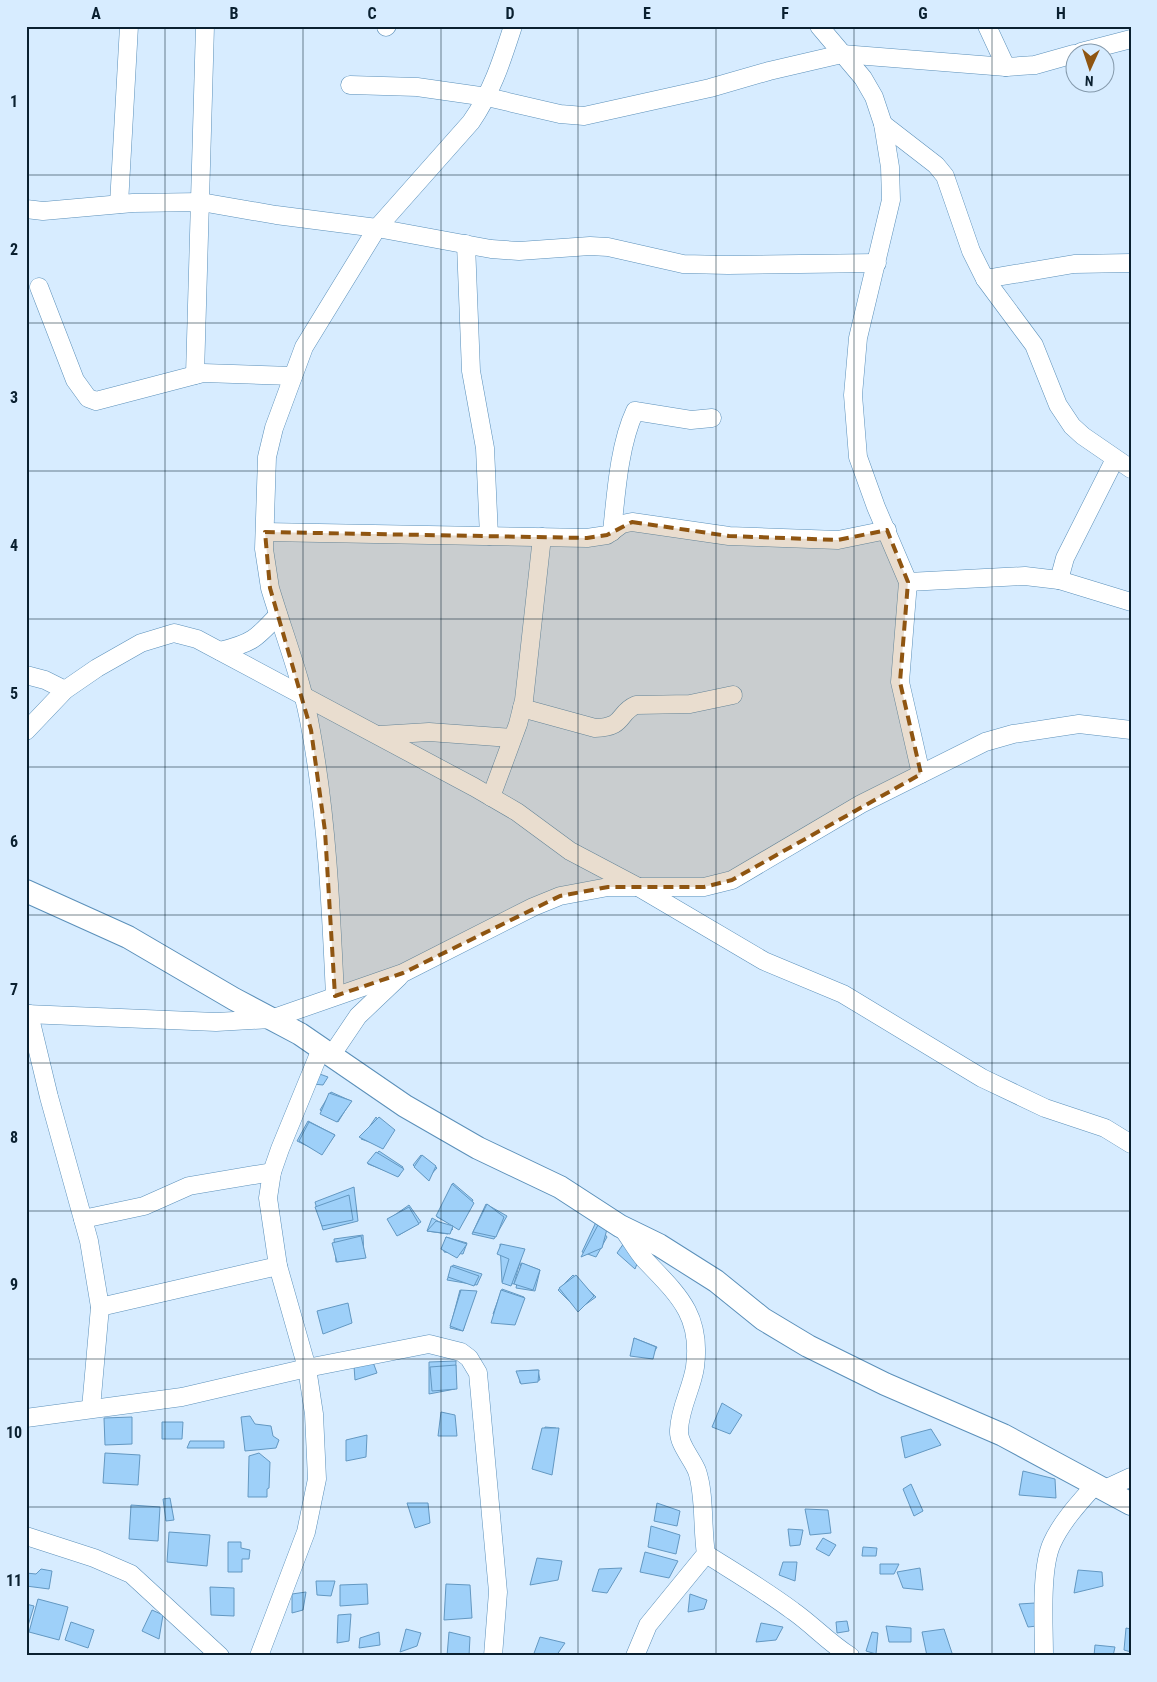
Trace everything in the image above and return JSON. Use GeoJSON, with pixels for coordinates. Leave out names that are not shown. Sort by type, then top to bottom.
{"type":"FeatureCollection","features":[{"type":"Feature","properties":{"kind":"street"},"geometry":{"type":"LineString","coordinates":[[119,204],[129,26]]}},
{"type":"Feature","properties":{"kind":"street"},"geometry":{"type":"LineString","coordinates":[[195,375],[205,26]]}},
{"type":"Feature","properties":{"kind":"street"},"geometry":{"type":"LineString","coordinates":[[335,996],[325,831],[311,730],[265,564],[267,457],[274,428],[304,347],[376,228],[471,122],[488,97],[513,26]]}},
{"type":"Feature","properties":{"kind":"street"},"geometry":{"type":"LineString","coordinates":[[819,26],[863,78],[874,97],[883,124],[890,167],[891,200],[858,338],[853,394],[858,457],[908,582],[900,682],[920,774]]}},
{"type":"Feature","properties":{"kind":"street"},"geometry":{"type":"LineString","coordinates":[[987,26],[1006,67]]}},
{"type":"Feature","properties":{"kind":"street"},"geometry":{"type":"LineString","coordinates":[[1114,43],[1131,39]]}},
{"type":"Feature","properties":{"kind":"street"},"geometry":{"type":"LineString","coordinates":[[350,85],[417,87],[488,97],[560,114],[584,116],[710,88],[769,70],[842,54],[1006,67],[1035,65],[1064,57]]}},
{"type":"Feature","properties":{"kind":"street"},"geometry":{"type":"LineString","coordinates":[[883,124],[936,165],[944,176],[970,251],[985,279],[1034,345],[1058,405],[1068,419],[1083,436],[1131,469]]}},
{"type":"Feature","properties":{"kind":"street"},"geometry":{"type":"LineString","coordinates":[[26,209],[43,210],[119,204],[201,202],[276,215],[376,228],[491,249],[520,251],[608,246],[683,264],[728,266],[877,263]]}},
{"type":"Feature","properties":{"kind":"street"},"geometry":{"type":"LineString","coordinates":[[466,244],[471,371],[485,448],[489,536]]}},
{"type":"Feature","properties":{"kind":"street"},"geometry":{"type":"LineString","coordinates":[[985,279],[1074,264],[1131,262]]}},
{"type":"Feature","properties":{"kind":"street"},"geometry":{"type":"LineString","coordinates":[[39,287],[75,380],[88,398],[96,401],[195,375],[293,376]]}},
{"type":"Feature","properties":{"kind":"street"},"geometry":{"type":"LineString","coordinates":[[612,532],[618,479],[630,422],[635,411],[691,420],[712,418]]}},
{"type":"Feature","properties":{"kind":"street"},"geometry":{"type":"LineString","coordinates":[[1059,580],[1065,558],[1115,459]]}},
{"type":"Feature","properties":{"kind":"street"},"geometry":{"type":"LineString","coordinates":[[265,532],[587,538],[607,535],[622,524],[632,522],[729,536],[838,540],[887,530]]}},
{"type":"Feature","properties":{"kind":"street"},"geometry":{"type":"LineString","coordinates":[[491,797],[522,708],[542,537]]}},
{"type":"Feature","properties":{"kind":"street"},"geometry":{"type":"LineString","coordinates":[[908,582],[1025,576],[1059,580],[1131,602]]}},
{"type":"Feature","properties":{"kind":"street"},"geometry":{"type":"LineString","coordinates":[[220,651],[247,645],[256,639],[278,615]]}},
{"type":"Feature","properties":{"kind":"street"},"geometry":{"type":"LineString","coordinates":[[26,731],[65,690],[119,656],[141,643],[162,635],[184,635],[220,651],[491,797],[517,812],[570,850],[640,888],[764,961],[843,994],[982,1078],[1045,1108],[1105,1128],[1131,1144]]}},
{"type":"Feature","properties":{"kind":"street"},"geometry":{"type":"LineString","coordinates":[[26,675],[45,680],[65,690]]}},
{"type":"Feature","properties":{"kind":"street"},"geometry":{"type":"LineString","coordinates":[[522,708],[595,728],[605,728],[616,724],[631,707],[636,705],[690,704],[733,695]]}},
{"type":"Feature","properties":{"kind":"street"},"geometry":{"type":"LineString","coordinates":[[91,1408],[100,1307],[89,1241],[28,1014],[216,1022],[272,1019],[403,973],[533,907],[560,896],[608,887],[704,887],[732,880],[861,804],[985,742],[1013,734],[1079,724],[1131,730]]}},
{"type":"Feature","properties":{"kind":"street"},"geometry":{"type":"LineString","coordinates":[[379,735],[429,732],[512,738]]}},
{"type":"Feature","properties":{"kind":"street"},"geometry":{"type":"LineString","coordinates":[[26,892],[128,937],[300,1034],[412,1110],[478,1148],[560,1187],[620,1226],[659,1245],[716,1281],[763,1319],[808,1346],[885,1384],[1003,1435],[1131,1504]]}},
{"type":"Feature","properties":{"kind":"street"},"geometry":{"type":"LineString","coordinates":[[260,1656],[306,1532],[317,1479],[314,1414],[307,1368],[278,1266],[268,1198],[272,1172],[326,1053],[358,1016],[403,973]]}},
{"type":"Feature","properties":{"kind":"street"},"geometry":{"type":"LineString","coordinates":[[83,1219],[144,1206],[189,1186],[272,1172]]}},
{"type":"Feature","properties":{"kind":"street"},"geometry":{"type":"LineString","coordinates":[[620,1226],[643,1258],[672,1288],[688,1309],[695,1327],[697,1339],[695,1368],[684,1402],[678,1431],[698,1475],[706,1554],[648,1625],[635,1656]]}},
{"type":"Feature","properties":{"kind":"street"},"geometry":{"type":"LineString","coordinates":[[100,1307],[278,1266]]}},
{"type":"Feature","properties":{"kind":"street"},"geometry":{"type":"LineString","coordinates":[[26,1418],[91,1408],[182,1398],[307,1368],[430,1344],[453,1349],[469,1358],[478,1373],[498,1592],[493,1656]]}},
{"type":"Feature","properties":{"kind":"street"},"geometry":{"type":"LineString","coordinates":[[1044,1656],[1047,1564],[1052,1544],[1076,1506],[1100,1487],[1131,1477]]}},
{"type":"Feature","properties":{"kind":"street"},"geometry":{"type":"LineString","coordinates":[[26,1536],[94,1558],[132,1574],[220,1656]]}},
{"type":"Feature","properties":{"kind":"street"},"geometry":{"type":"LineString","coordinates":[[706,1554],[761,1586],[809,1622],[836,1647],[850,1656]]}},
{"type":"Feature","properties":{"kind":"highlighted area"},"geometry":{"type":"Polygon","coordinates":[[[632,522],[729,536],[838,540],[887,530],[908,582],[900,682],[921,774],[732,880],[704,887],[608,887],[560,896],[403,973],[335,996],[325,831],[311,730],[270,588],[265,532],[587,538],[607,535],[632,522]]]}},
{"type":"Feature","properties":{"kind":"building"},"geometry":{"type":"Polygon","coordinates":[[[317,1073],[328,1077],[323,1085],[313,1084],[317,1073]]]}},
{"type":"Feature","properties":{"kind":"building"},"geometry":{"type":"Polygon","coordinates":[[[331,1092],[351,1101],[338,1122],[320,1110],[331,1092]]]}},
{"type":"Feature","properties":{"kind":"building"},"geometry":{"type":"Polygon","coordinates":[[[329,1093],[352,1101],[337,1122],[320,1114],[329,1093]]]}},
{"type":"Feature","properties":{"kind":"building"},"geometry":{"type":"Polygon","coordinates":[[[376,1117],[390,1136],[381,1146],[361,1139],[376,1117]]]}},
{"type":"Feature","properties":{"kind":"building"},"geometry":{"type":"Polygon","coordinates":[[[379,1117],[395,1130],[383,1149],[359,1137],[379,1117]]]}},
{"type":"Feature","properties":{"kind":"building"},"geometry":{"type":"Polygon","coordinates":[[[308,1121],[335,1135],[322,1153],[297,1141],[308,1121]]]}},
{"type":"Feature","properties":{"kind":"building"},"geometry":{"type":"Polygon","coordinates":[[[309,1122],[335,1135],[322,1155],[299,1141],[309,1122]]]}},
{"type":"Feature","properties":{"kind":"building"},"geometry":{"type":"Polygon","coordinates":[[[379,1151],[403,1167],[399,1176],[368,1164],[379,1151]]]}},
{"type":"Feature","properties":{"kind":"building"},"geometry":{"type":"Polygon","coordinates":[[[376,1152],[404,1169],[398,1177],[367,1163],[376,1152]]]}},
{"type":"Feature","properties":{"kind":"building"},"geometry":{"type":"Polygon","coordinates":[[[421,1155],[437,1168],[427,1179],[413,1165],[421,1155]]]}},
{"type":"Feature","properties":{"kind":"building"},"geometry":{"type":"Polygon","coordinates":[[[422,1155],[436,1166],[429,1181],[414,1167],[422,1155]]]}},
{"type":"Feature","properties":{"kind":"building"},"geometry":{"type":"Polygon","coordinates":[[[453,1183],[473,1200],[458,1228],[437,1217],[453,1183]]]}},
{"type":"Feature","properties":{"kind":"building"},"geometry":{"type":"Polygon","coordinates":[[[452,1184],[474,1203],[459,1230],[436,1216],[452,1184]]]}},
{"type":"Feature","properties":{"kind":"building"},"geometry":{"type":"Polygon","coordinates":[[[354,1187],[358,1221],[323,1230],[315,1202],[354,1187]]]}},
{"type":"Feature","properties":{"kind":"building"},"geometry":{"type":"Polygon","coordinates":[[[349,1195],[353,1220],[322,1226],[315,1207],[349,1195]]]}},
{"type":"Feature","properties":{"kind":"building"},"geometry":{"type":"Polygon","coordinates":[[[486,1204],[507,1216],[494,1239],[472,1234],[486,1204]]]}},
{"type":"Feature","properties":{"kind":"building"},"geometry":{"type":"Polygon","coordinates":[[[487,1204],[504,1217],[496,1237],[473,1232],[487,1204]]]}},
{"type":"Feature","properties":{"kind":"building"},"geometry":{"type":"Polygon","coordinates":[[[409,1205],[421,1222],[399,1235],[389,1219],[409,1205]]]}},
{"type":"Feature","properties":{"kind":"building"},"geometry":{"type":"Polygon","coordinates":[[[409,1207],[419,1224],[397,1236],[387,1219],[409,1207]]]}},
{"type":"Feature","properties":{"kind":"building"},"geometry":{"type":"Polygon","coordinates":[[[432,1218],[453,1229],[448,1234],[427,1231],[432,1218]]]}},
{"type":"Feature","properties":{"kind":"building"},"geometry":{"type":"Polygon","coordinates":[[[436,1221],[453,1226],[450,1234],[427,1231],[436,1221]]]}},
{"type":"Feature","properties":{"kind":"building"},"geometry":{"type":"Polygon","coordinates":[[[596,1222],[607,1237],[596,1257],[582,1252],[596,1222]]]}},
{"type":"Feature","properties":{"kind":"building"},"geometry":{"type":"Polygon","coordinates":[[[598,1225],[607,1229],[602,1248],[581,1257],[598,1225]]]}},
{"type":"Feature","properties":{"kind":"building"},"geometry":{"type":"Polygon","coordinates":[[[363,1235],[364,1258],[336,1262],[334,1239],[363,1235]]]}},
{"type":"Feature","properties":{"kind":"building"},"geometry":{"type":"Polygon","coordinates":[[[361,1236],[366,1258],[337,1262],[332,1243],[361,1236]]]}},
{"type":"Feature","properties":{"kind":"building"},"geometry":{"type":"Polygon","coordinates":[[[446,1237],[467,1243],[463,1254],[444,1252],[446,1237]]]}},
{"type":"Feature","properties":{"kind":"building"},"geometry":{"type":"Polygon","coordinates":[[[446,1237],[467,1244],[457,1258],[441,1249],[446,1237]]]}},
{"type":"Feature","properties":{"kind":"building"},"geometry":{"type":"Polygon","coordinates":[[[624,1243],[639,1259],[635,1269],[617,1253],[624,1243]]]}},
{"type":"Feature","properties":{"kind":"building"},"geometry":{"type":"Polygon","coordinates":[[[500,1244],[523,1251],[514,1284],[502,1282],[500,1244]]]}},
{"type":"Feature","properties":{"kind":"building"},"geometry":{"type":"Polygon","coordinates":[[[501,1244],[525,1249],[511,1286],[502,1283],[509,1259],[497,1254],[501,1244]]]}},
{"type":"Feature","properties":{"kind":"building"},"geometry":{"type":"Polygon","coordinates":[[[521,1263],[540,1270],[535,1291],[516,1288],[521,1263]]]}},
{"type":"Feature","properties":{"kind":"building"},"geometry":{"type":"Polygon","coordinates":[[[522,1263],[540,1270],[533,1290],[514,1284],[522,1263]]]}},
{"type":"Feature","properties":{"kind":"building"},"geometry":{"type":"Polygon","coordinates":[[[453,1265],[482,1274],[477,1285],[447,1280],[453,1265]]]}},
{"type":"Feature","properties":{"kind":"building"},"geometry":{"type":"Polygon","coordinates":[[[451,1266],[479,1276],[474,1286],[448,1277],[451,1266]]]}},
{"type":"Feature","properties":{"kind":"building"},"geometry":{"type":"Polygon","coordinates":[[[573,1275],[596,1297],[578,1310],[558,1290],[573,1275]]]}},
{"type":"Feature","properties":{"kind":"building"},"geometry":{"type":"Polygon","coordinates":[[[576,1275],[594,1296],[578,1312],[559,1288],[576,1275]]]}},
{"type":"Feature","properties":{"kind":"building"},"geometry":{"type":"Polygon","coordinates":[[[502,1289],[524,1297],[515,1322],[493,1314],[502,1289]]]}},
{"type":"Feature","properties":{"kind":"building"},"geometry":{"type":"Polygon","coordinates":[[[460,1290],[474,1294],[463,1331],[450,1328],[460,1290]]]}},
{"type":"Feature","properties":{"kind":"building"},"geometry":{"type":"Polygon","coordinates":[[[461,1290],[477,1291],[463,1331],[450,1326],[461,1290]]]}},
{"type":"Feature","properties":{"kind":"building"},"geometry":{"type":"Polygon","coordinates":[[[501,1290],[525,1298],[515,1325],[491,1323],[501,1290]]]}},
{"type":"Feature","properties":{"kind":"building"},"geometry":{"type":"Polygon","coordinates":[[[348,1303],[352,1323],[323,1334],[317,1311],[348,1303]]]}},
{"type":"Feature","properties":{"kind":"building"},"geometry":{"type":"Polygon","coordinates":[[[634,1338],[657,1347],[651,1358],[633,1355],[634,1338]]]}},
{"type":"Feature","properties":{"kind":"building"},"geometry":{"type":"Polygon","coordinates":[[[634,1338],[656,1347],[653,1359],[630,1356],[634,1338]]]}},
{"type":"Feature","properties":{"kind":"building"},"geometry":{"type":"Polygon","coordinates":[[[456,1361],[455,1389],[429,1394],[429,1362],[456,1361]]]}},
{"type":"Feature","properties":{"kind":"building"},"geometry":{"type":"Polygon","coordinates":[[[373,1362],[377,1373],[355,1380],[354,1366],[373,1362]]]}},
{"type":"Feature","properties":{"kind":"building"},"geometry":{"type":"Polygon","coordinates":[[[456,1365],[457,1389],[432,1391],[430,1367],[456,1365]]]}},
{"type":"Feature","properties":{"kind":"building"},"geometry":{"type":"Polygon","coordinates":[[[538,1370],[540,1380],[520,1383],[519,1371],[538,1370]]]}},
{"type":"Feature","properties":{"kind":"building"},"geometry":{"type":"Polygon","coordinates":[[[539,1370],[538,1382],[521,1384],[516,1371],[539,1370]]]}},
{"type":"Feature","properties":{"kind":"building"},"geometry":{"type":"Polygon","coordinates":[[[722,1403],[742,1415],[730,1434],[712,1427],[722,1403]]]}},
{"type":"Feature","properties":{"kind":"building"},"geometry":{"type":"Polygon","coordinates":[[[441,1412],[455,1415],[457,1436],[438,1436],[441,1412]]]}},
{"type":"Feature","properties":{"kind":"building"},"geometry":{"type":"Polygon","coordinates":[[[250,1416],[255,1424],[271,1426],[273,1436],[279,1440],[276,1448],[245,1451],[241,1417],[250,1416]]]}},
{"type":"Feature","properties":{"kind":"building"},"geometry":{"type":"Polygon","coordinates":[[[132,1417],[132,1444],[105,1445],[104,1418],[132,1417]]]}},
{"type":"Feature","properties":{"kind":"building"},"geometry":{"type":"Polygon","coordinates":[[[162,1422],[183,1422],[182,1439],[162,1439],[162,1422]]]}},
{"type":"Feature","properties":{"kind":"building"},"geometry":{"type":"Polygon","coordinates":[[[545,1427],[556,1428],[551,1469],[537,1470],[545,1427]]]}},
{"type":"Feature","properties":{"kind":"building"},"geometry":{"type":"Polygon","coordinates":[[[542,1428],[559,1428],[552,1475],[532,1469],[542,1428]]]}},
{"type":"Feature","properties":{"kind":"building"},"geometry":{"type":"Polygon","coordinates":[[[931,1429],[941,1445],[905,1458],[901,1437],[931,1429]]]}},
{"type":"Feature","properties":{"kind":"building"},"geometry":{"type":"Polygon","coordinates":[[[367,1435],[366,1457],[346,1461],[346,1440],[367,1435]]]}},
{"type":"Feature","properties":{"kind":"building"},"geometry":{"type":"Polygon","coordinates":[[[190,1441],[224,1441],[224,1448],[187,1448],[190,1441]]]}},
{"type":"Feature","properties":{"kind":"building"},"geometry":{"type":"Polygon","coordinates":[[[105,1453],[140,1455],[138,1485],[103,1483],[105,1453]]]}},
{"type":"Feature","properties":{"kind":"building"},"geometry":{"type":"Polygon","coordinates":[[[259,1453],[270,1462],[267,1497],[248,1497],[249,1456],[259,1453]]]}},
{"type":"Feature","properties":{"kind":"building"},"geometry":{"type":"Polygon","coordinates":[[[1023,1471],[1055,1479],[1056,1498],[1019,1495],[1023,1471]]]}},
{"type":"Feature","properties":{"kind":"building"},"geometry":{"type":"Polygon","coordinates":[[[911,1484],[923,1511],[914,1516],[903,1489],[911,1484]]]}},
{"type":"Feature","properties":{"kind":"building"},"geometry":{"type":"Polygon","coordinates":[[[170,1498],[174,1520],[166,1521],[163,1499],[170,1498]]]}},
{"type":"Feature","properties":{"kind":"building"},"geometry":{"type":"Polygon","coordinates":[[[407,1503],[428,1503],[430,1523],[415,1528],[407,1503]]]}},
{"type":"Feature","properties":{"kind":"building"},"geometry":{"type":"Polygon","coordinates":[[[657,1503],[680,1511],[677,1526],[654,1521],[657,1503]]]}},
{"type":"Feature","properties":{"kind":"building"},"geometry":{"type":"Polygon","coordinates":[[[131,1505],[160,1507],[158,1541],[129,1539],[131,1505]]]}},
{"type":"Feature","properties":{"kind":"building"},"geometry":{"type":"Polygon","coordinates":[[[805,1509],[828,1510],[831,1533],[810,1535],[805,1509]]]}},
{"type":"Feature","properties":{"kind":"building"},"geometry":{"type":"Polygon","coordinates":[[[651,1526],[680,1535],[676,1554],[648,1547],[651,1526]]]}},
{"type":"Feature","properties":{"kind":"building"},"geometry":{"type":"Polygon","coordinates":[[[788,1529],[803,1530],[800,1545],[790,1546],[788,1529]]]}},
{"type":"Feature","properties":{"kind":"building"},"geometry":{"type":"Polygon","coordinates":[[[169,1532],[210,1535],[207,1566],[167,1562],[169,1532]]]}},
{"type":"Feature","properties":{"kind":"building"},"geometry":{"type":"Polygon","coordinates":[[[823,1538],[836,1545],[829,1556],[816,1549],[823,1538]]]}},
{"type":"Feature","properties":{"kind":"building"},"geometry":{"type":"Polygon","coordinates":[[[228,1542],[241,1542],[241,1548],[250,1550],[249,1559],[242,1559],[242,1572],[228,1572],[228,1542]]]}},
{"type":"Feature","properties":{"kind":"building"},"geometry":{"type":"Polygon","coordinates":[[[863,1547],[877,1548],[876,1556],[862,1556],[863,1547]]]}},
{"type":"Feature","properties":{"kind":"building"},"geometry":{"type":"Polygon","coordinates":[[[645,1552],[678,1561],[669,1578],[640,1572],[645,1552]]]}},
{"type":"Feature","properties":{"kind":"building"},"geometry":{"type":"Polygon","coordinates":[[[537,1558],[562,1561],[558,1580],[530,1585],[537,1558]]]}},
{"type":"Feature","properties":{"kind":"building"},"geometry":{"type":"Polygon","coordinates":[[[783,1562],[797,1562],[795,1581],[779,1575],[783,1562]]]}},
{"type":"Feature","properties":{"kind":"building"},"geometry":{"type":"Polygon","coordinates":[[[880,1564],[899,1564],[894,1574],[880,1574],[880,1564]]]}},
{"type":"Feature","properties":{"kind":"building"},"geometry":{"type":"Polygon","coordinates":[[[622,1568],[607,1593],[592,1591],[599,1569],[622,1568]]]}},
{"type":"Feature","properties":{"kind":"building"},"geometry":{"type":"Polygon","coordinates":[[[920,1568],[923,1590],[903,1588],[897,1572],[920,1568]]]}},
{"type":"Feature","properties":{"kind":"building"},"geometry":{"type":"Polygon","coordinates":[[[41,1569],[52,1571],[49,1589],[26,1586],[26,1573],[36,1574],[41,1569]]]}},
{"type":"Feature","properties":{"kind":"building"},"geometry":{"type":"Polygon","coordinates":[[[1078,1570],[1102,1572],[1103,1586],[1074,1593],[1078,1570]]]}},
{"type":"Feature","properties":{"kind":"building"},"geometry":{"type":"Polygon","coordinates":[[[316,1581],[335,1581],[331,1596],[317,1595],[316,1581]]]}},
{"type":"Feature","properties":{"kind":"building"},"geometry":{"type":"Polygon","coordinates":[[[367,1584],[368,1604],[340,1606],[340,1585],[367,1584]]]}},
{"type":"Feature","properties":{"kind":"building"},"geometry":{"type":"Polygon","coordinates":[[[446,1584],[470,1585],[472,1618],[444,1620],[446,1584]]]}},
{"type":"Feature","properties":{"kind":"building"},"geometry":{"type":"Polygon","coordinates":[[[210,1587],[234,1588],[234,1616],[211,1615],[210,1587]]]}},
{"type":"Feature","properties":{"kind":"building"},"geometry":{"type":"Polygon","coordinates":[[[306,1592],[303,1610],[292,1613],[292,1594],[306,1592]]]}},
{"type":"Feature","properties":{"kind":"building"},"geometry":{"type":"Polygon","coordinates":[[[690,1594],[707,1600],[704,1609],[688,1612],[690,1594]]]}},
{"type":"Feature","properties":{"kind":"building"},"geometry":{"type":"Polygon","coordinates":[[[38,1599],[68,1607],[59,1640],[29,1632],[38,1599]]]}},
{"type":"Feature","properties":{"kind":"building"},"geometry":{"type":"Polygon","coordinates":[[[1035,1603],[1037,1626],[1028,1627],[1019,1604],[1035,1603]]]}},
{"type":"Feature","properties":{"kind":"building"},"geometry":{"type":"Polygon","coordinates":[[[26,1604],[34,1606],[27,1629],[26,1629],[26,1604]]]}},
{"type":"Feature","properties":{"kind":"building"},"geometry":{"type":"Polygon","coordinates":[[[152,1610],[163,1615],[159,1639],[142,1631],[152,1610]]]}},
{"type":"Feature","properties":{"kind":"building"},"geometry":{"type":"Polygon","coordinates":[[[351,1614],[349,1641],[337,1643],[338,1615],[351,1614]]]}},
{"type":"Feature","properties":{"kind":"building"},"geometry":{"type":"Polygon","coordinates":[[[847,1621],[849,1631],[837,1633],[836,1622],[847,1621]]]}},
{"type":"Feature","properties":{"kind":"building"},"geometry":{"type":"Polygon","coordinates":[[[71,1622],[94,1630],[88,1648],[65,1640],[71,1622]]]}},
{"type":"Feature","properties":{"kind":"building"},"geometry":{"type":"Polygon","coordinates":[[[761,1623],[783,1627],[776,1640],[756,1642],[761,1623]]]}},
{"type":"Feature","properties":{"kind":"building"},"geometry":{"type":"Polygon","coordinates":[[[886,1626],[911,1628],[911,1642],[889,1642],[886,1626]]]}},
{"type":"Feature","properties":{"kind":"building"},"geometry":{"type":"Polygon","coordinates":[[[1126,1628],[1131,1629],[1131,1652],[1124,1650],[1126,1628]]]}},
{"type":"Feature","properties":{"kind":"building"},"geometry":{"type":"Polygon","coordinates":[[[406,1629],[421,1633],[417,1646],[400,1652],[406,1629]]]}},
{"type":"Feature","properties":{"kind":"building"},"geometry":{"type":"Polygon","coordinates":[[[944,1629],[953,1656],[927,1656],[922,1632],[944,1629]]]}},
{"type":"Feature","properties":{"kind":"building"},"geometry":{"type":"Polygon","coordinates":[[[379,1632],[380,1645],[359,1648],[360,1638],[379,1632]]]}},
{"type":"Feature","properties":{"kind":"building"},"geometry":{"type":"Polygon","coordinates":[[[449,1632],[470,1637],[469,1656],[447,1656],[449,1632]]]}},
{"type":"Feature","properties":{"kind":"building"},"geometry":{"type":"Polygon","coordinates":[[[872,1632],[878,1633],[876,1654],[866,1651],[872,1632]]]}},
{"type":"Feature","properties":{"kind":"building"},"geometry":{"type":"Polygon","coordinates":[[[540,1637],[565,1643],[556,1656],[533,1656],[540,1637]]]}},
{"type":"Feature","properties":{"kind":"building"},"geometry":{"type":"Polygon","coordinates":[[[1095,1645],[1115,1647],[1113,1656],[1094,1656],[1095,1645]]]}}]}
